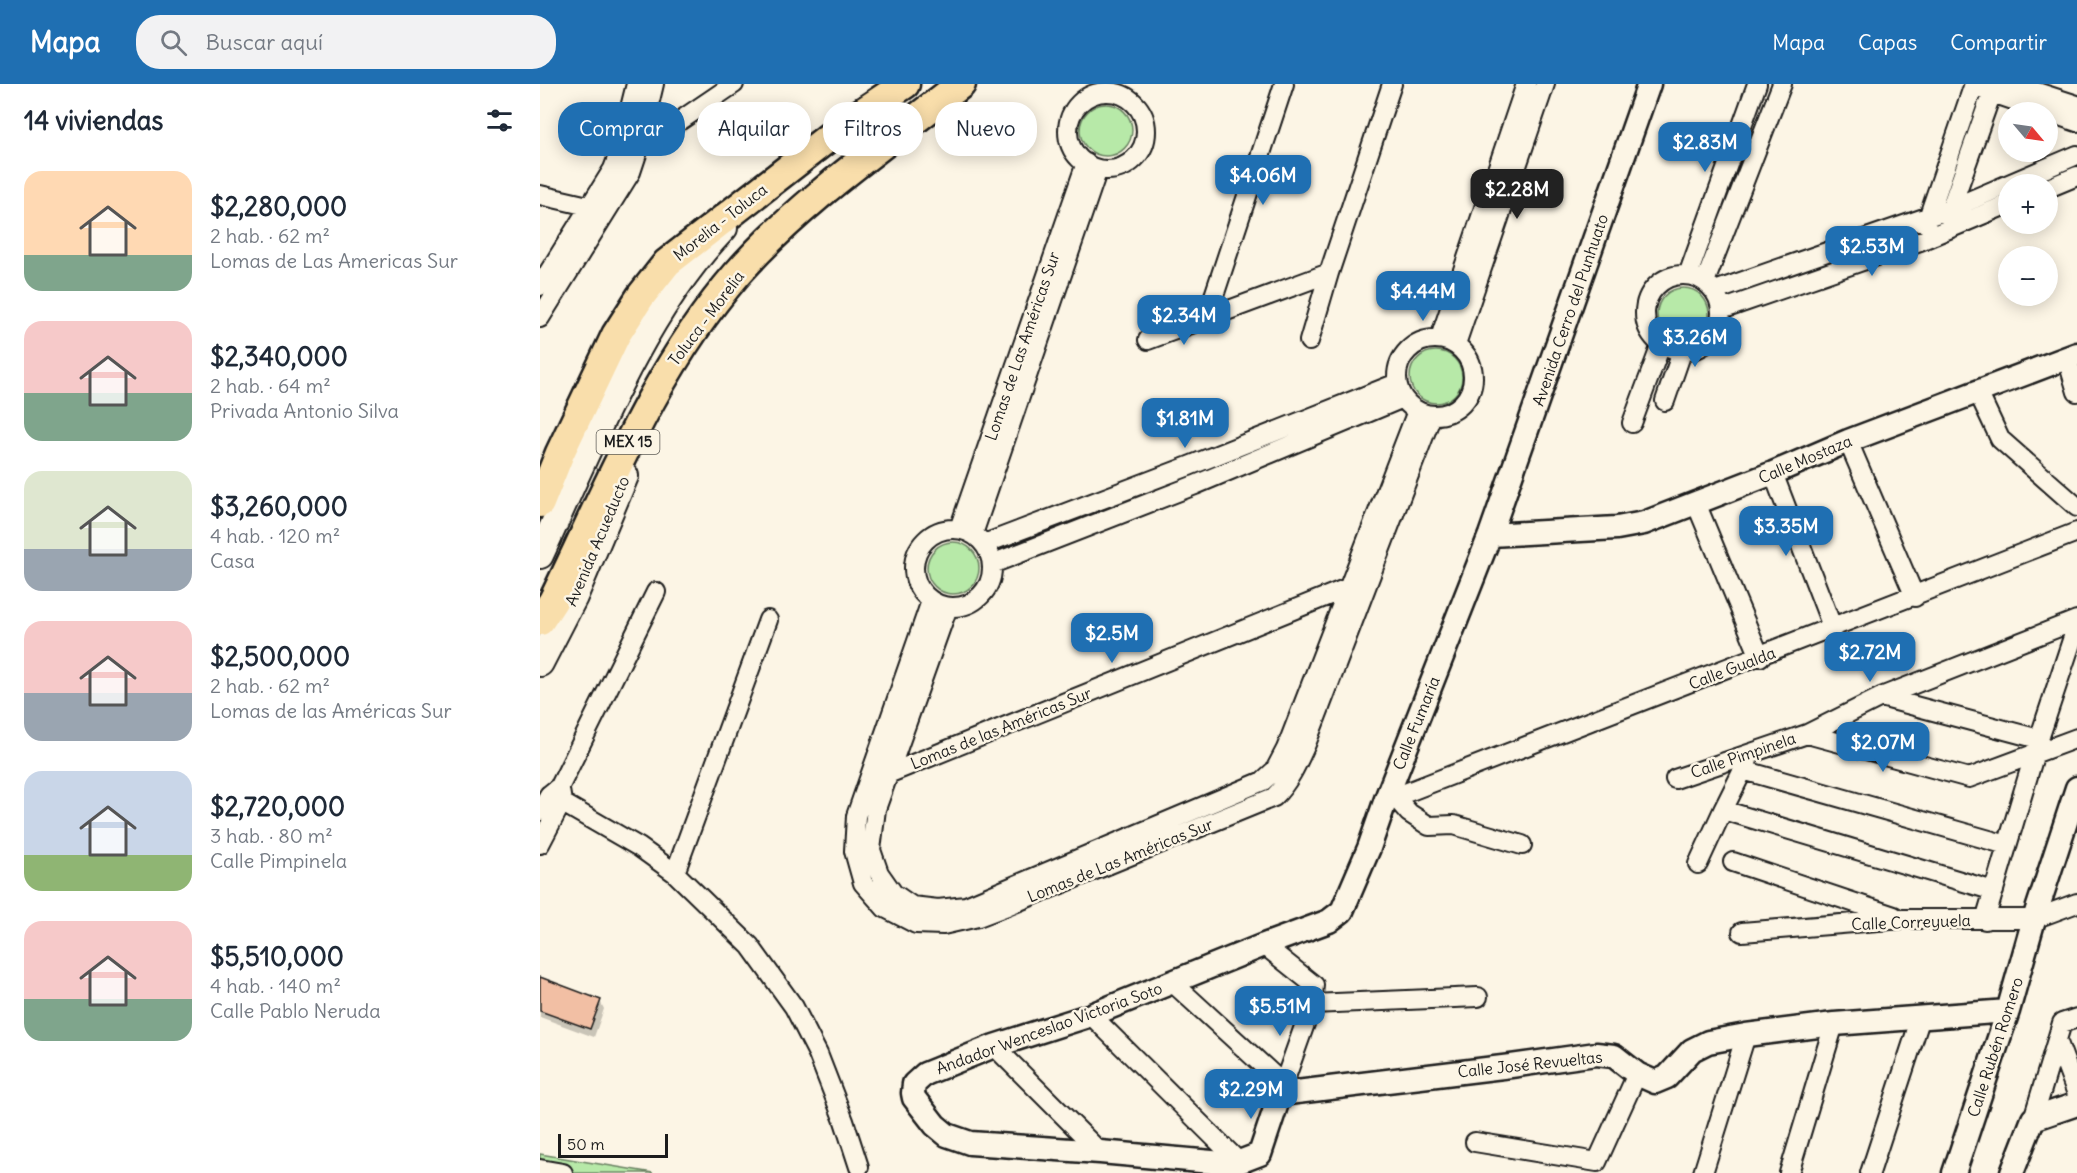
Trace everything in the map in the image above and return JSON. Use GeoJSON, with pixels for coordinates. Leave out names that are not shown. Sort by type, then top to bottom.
{"type":"FeatureCollection","features":[{"type":"Feature","properties":{"kind":"main road","name":"Toluca - Morelia"},"geometry":{"type":"LineString","coordinates":[[923,114],[956,86]]}},
{"type":"Feature","properties":{"kind":"main road"},"geometry":{"type":"LineString","coordinates":[[896,90],[911,93],[919,102]]}},
{"type":"Feature","properties":{"kind":"main road","name":"Morelia - Toluca"},"geometry":{"type":"LineString","coordinates":[[540,503],[560,453],[616,335],[641,296],[667,263],[851,120],[896,90]]}},
{"type":"Feature","properties":{"kind":"main road","name":"Toluca - Morelia"},"geometry":{"type":"LineString","coordinates":[[540,621],[553,601],[616,465],[675,357],[737,274],[818,196],[870,156]]}},
{"type":"Feature","properties":{"kind":"main road"},"geometry":{"type":"LineString","coordinates":[[540,555],[604,415],[656,318],[715,237],[767,186]]}},
{"type":"Feature","properties":{"kind":"main road","name":"Avenida Acueducto"},"geometry":{"type":"LineString","coordinates":[[541,662],[574,597],[623,484],[641,418]]}},
{"type":"Feature","properties":{"kind":"street"},"geometry":{"type":"LineString","coordinates":[[632,102],[636,84]]}},
{"type":"Feature","properties":{"kind":"street"},"geometry":{"type":"LineString","coordinates":[[650,102],[654,84]]}},
{"type":"Feature","properties":{"kind":"street"},"geometry":{"type":"LineString","coordinates":[[685,119],[735,84]]}},
{"type":"Feature","properties":{"kind":"street"},"geometry":{"type":"LineString","coordinates":[[1207,317],[1284,84]]}},
{"type":"Feature","properties":{"kind":"street"},"geometry":{"type":"LineString","coordinates":[[1309,341],[1329,273],[1392,84]]}},
{"type":"Feature","properties":{"kind":"street"},"geometry":{"type":"LineString","coordinates":[[1516,142],[1526,84]]}},
{"type":"Feature","properties":{"kind":"street"},"geometry":{"type":"LineString","coordinates":[[1448,341],[1516,142],[1545,84]]}},
{"type":"Feature","properties":{"kind":"street","name":"Avenida Cerro del Punhuato"},"geometry":{"type":"LineString","coordinates":[[1490,535],[1649,84]]}},
{"type":"Feature","properties":{"kind":"street"},"geometry":{"type":"LineString","coordinates":[[1688,275],[1757,84]]}},
{"type":"Feature","properties":{"kind":"street"},"geometry":{"type":"LineString","coordinates":[[1710,286],[1782,84]]}},
{"type":"Feature","properties":{"kind":"street"},"geometry":{"type":"LineString","coordinates":[[2012,84],[2077,105]]}},
{"type":"Feature","properties":{"kind":"street"},"geometry":{"type":"LineString","coordinates":[[1920,241],[1974,85],[1993,89],[2077,122]]}},
{"type":"Feature","properties":{"kind":"street"},"geometry":{"type":"LineString","coordinates":[[1945,229],[1993,89]]}},
{"type":"Feature","properties":{"kind":"street"},"geometry":{"type":"LineString","coordinates":[[1103,92],[1116,93],[1128,98],[1138,107],[1144,119],[1146,133],[1143,146],[1125,165],[1112,169],[1092,166],[1076,154],[1070,142],[1068,129],[1071,116],[1079,104],[1090,96],[1103,92]]}},
{"type":"Feature","properties":{"kind":"street"},"geometry":{"type":"LineString","coordinates":[[1710,286],[1928,218],[2077,155]]}},
{"type":"Feature","properties":{"kind":"street"},"geometry":{"type":"LineString","coordinates":[[540,286],[618,156]]}},
{"type":"Feature","properties":{"kind":"street"},"geometry":{"type":"LineString","coordinates":[[540,318],[631,172],[636,156]]}},
{"type":"Feature","properties":{"kind":"street","name":"Lomas de Las Américas Sur"},"geometry":{"type":"LineString","coordinates":[[972,536],[1030,348],[1092,166]]}},
{"type":"Feature","properties":{"kind":"street"},"geometry":{"type":"LineString","coordinates":[[2058,184],[2077,176]]}},
{"type":"Feature","properties":{"kind":"street"},"geometry":{"type":"LineString","coordinates":[[540,195],[588,206]]}},
{"type":"Feature","properties":{"kind":"street"},"geometry":{"type":"LineString","coordinates":[[1721,310],[1920,241],[1998,208]]}},
{"type":"Feature","properties":{"kind":"street"},"geometry":{"type":"LineString","coordinates":[[1148,340],[1329,273]]}},
{"type":"Feature","properties":{"kind":"street"},"geometry":{"type":"LineString","coordinates":[[1688,275],[1710,286],[1721,310],[1717,331],[1711,340],[1703,346],[1682,352],[1661,345],[1652,336],[1645,312],[1647,300],[1654,289],[1675,276],[1688,275]]}},
{"type":"Feature","properties":{"kind":"street"},"geometry":{"type":"LineString","coordinates":[[1428,339],[1448,341],[1464,351],[1470,361],[1473,383],[1470,394],[1454,411],[1443,415],[1424,413],[1400,391],[1397,371],[1408,350],[1417,343],[1428,339]]}},
{"type":"Feature","properties":{"kind":"street"},"geometry":{"type":"LineString","coordinates":[[1632,423],[1661,345]]}},
{"type":"Feature","properties":{"kind":"street"},"geometry":{"type":"LineString","coordinates":[[1665,401],[1682,352]]}},
{"type":"Feature","properties":{"kind":"street"},"geometry":{"type":"LineString","coordinates":[[2072,356],[2077,392]]}},
{"type":"Feature","properties":{"kind":"street","name":"Calle Mostaza"},"geometry":{"type":"LineString","coordinates":[[1490,535],[1617,528],[1644,523],[1848,441],[2072,356]]}},
{"type":"Feature","properties":{"kind":"street"},"geometry":{"type":"LineString","coordinates":[[972,536],[989,554],[992,564],[985,591],[975,601],[962,606],[939,604],[920,590],[914,576],[914,561],[920,547],[930,536],[944,530],[972,536],[1189,466],[1400,391]]}},
{"type":"Feature","properties":{"kind":"street"},"geometry":{"type":"LineString","coordinates":[[992,564],[1195,485],[1400,391]]}},
{"type":"Feature","properties":{"kind":"street"},"geometry":{"type":"LineString","coordinates":[[1978,392],[2000,439],[2077,507]]}},
{"type":"Feature","properties":{"kind":"street","name":"Lomas de Las Américas Sur"},"geometry":{"type":"LineString","coordinates":[[939,604],[889,773],[876,809],[871,850],[879,873],[893,892],[912,906],[938,909],[966,906],[1274,797],[1285,786],[1306,744],[1368,581],[1424,413]]}},
{"type":"Feature","properties":{"kind":"street","name":"Lomas de Las Américas Sur"},"geometry":{"type":"LineString","coordinates":[[939,604],[868,781],[856,816],[854,851],[862,883],[885,908],[916,924],[943,925],[978,917],[1263,781],[1275,770],[1286,749],[1347,588],[1424,413]]}},
{"type":"Feature","properties":{"kind":"street"},"geometry":{"type":"LineString","coordinates":[[1848,441],[1915,597]]}},
{"type":"Feature","properties":{"kind":"street"},"geometry":{"type":"LineString","coordinates":[[1189,466],[1195,485]]}},
{"type":"Feature","properties":{"kind":"street"},"geometry":{"type":"LineString","coordinates":[[1773,473],[1833,629]]}},
{"type":"Feature","properties":{"kind":"street"},"geometry":{"type":"LineString","coordinates":[[1696,504],[1760,657]]}},
{"type":"Feature","properties":{"kind":"street","name":"Calle Gualda"},"geometry":{"type":"LineString","coordinates":[[1390,798],[1833,629],[2077,532]]}},
{"type":"Feature","properties":{"kind":"street","name":"Calle Fumaría"},"geometry":{"type":"LineString","coordinates":[[1342,911],[1390,798],[1490,535]]}},
{"type":"Feature","properties":{"kind":"street","name":"Lomas de las Américas Sur"},"geometry":{"type":"LineString","coordinates":[[868,781],[1368,581]]}},
{"type":"Feature","properties":{"kind":"street"},"geometry":{"type":"LineString","coordinates":[[540,844],[553,799],[656,592]]}},
{"type":"Feature","properties":{"kind":"street"},"geometry":{"type":"LineString","coordinates":[[675,873],[768,620]]}},
{"type":"Feature","properties":{"kind":"street"},"geometry":{"type":"LineString","coordinates":[[1985,920],[2077,622]]}},
{"type":"Feature","properties":{"kind":"street","name":"Calle Pimpinela"},"geometry":{"type":"LineString","coordinates":[[1675,778],[1807,734],[1881,698],[2077,622]]}},
{"type":"Feature","properties":{"kind":"street"},"geometry":{"type":"LineString","coordinates":[[1881,698],[2037,747]]}},
{"type":"Feature","properties":{"kind":"street"},"geometry":{"type":"LineString","coordinates":[[1807,734],[1969,778],[2037,747],[2077,738]]}},
{"type":"Feature","properties":{"kind":"street"},"geometry":{"type":"LineString","coordinates":[[1698,864],[1754,751]]}},
{"type":"Feature","properties":{"kind":"street"},"geometry":{"type":"LineString","coordinates":[[1743,770],[2007,845]]}},
{"type":"Feature","properties":{"kind":"street","name":"Calle Rubén Romero"},"geometry":{"type":"LineString","coordinates":[[1954,1173],[2008,1011],[2034,919],[2077,788]]}},
{"type":"Feature","properties":{"kind":"street"},"geometry":{"type":"LineString","coordinates":[[1390,798],[1429,826],[1454,825],[1522,845]]}},
{"type":"Feature","properties":{"kind":"street"},"geometry":{"type":"LineString","coordinates":[[553,799],[639,847],[675,873],[750,946],[794,1007],[818,1054],[859,1167]]}},
{"type":"Feature","properties":{"kind":"street"},"geometry":{"type":"LineString","coordinates":[[1723,810],[1994,891]]}},
{"type":"Feature","properties":{"kind":"street"},"geometry":{"type":"LineString","coordinates":[[1733,862],[1903,919]]}},
{"type":"Feature","properties":{"kind":"street","name":"Calle Correyuela"},"geometry":{"type":"LineString","coordinates":[[1743,932],[1903,919],[2034,919],[2077,903]]}},
{"type":"Feature","properties":{"kind":"street","name":"Andador Wenceslao Victoria Soto"},"geometry":{"type":"LineString","coordinates":[[1100,1152],[998,1146],[958,1140],[947,1135],[935,1125],[912,1093],[914,1084],[925,1074],[994,1046],[1091,1015],[1329,921],[1342,911]]}},
{"type":"Feature","properties":{"kind":"street"},"geometry":{"type":"LineString","coordinates":[[994,1046],[1100,1152],[1181,1161],[1240,1163],[1260,1154],[1312,1004],[1314,985],[1264,945]]}},
{"type":"Feature","properties":{"kind":"street","name":"Andador Wenceslao Victoria Soto"},"geometry":{"type":"LineString","coordinates":[[1172,982],[1281,1088]]}},
{"type":"Feature","properties":{"kind":"street"},"geometry":{"type":"LineString","coordinates":[[1312,1004],[1478,997]]}},
{"type":"Feature","properties":{"kind":"street","name":"Calle José Revueltas"},"geometry":{"type":"LineString","coordinates":[[1281,1088],[1511,1066],[1596,1054],[1614,1056],[1637,1074],[1655,1082],[1667,1077],[1692,1050],[1708,1042],[1834,1024],[2008,1011]]}},
{"type":"Feature","properties":{"kind":"street"},"geometry":{"type":"LineString","coordinates":[[1091,1015],[1240,1163]]}},
{"type":"Feature","properties":{"kind":"street"},"geometry":{"type":"LineString","coordinates":[[1870,1173],[1921,1017]]}},
{"type":"Feature","properties":{"kind":"street"},"geometry":{"type":"LineString","coordinates":[[1789,1173],[1834,1024]]}},
{"type":"Feature","properties":{"kind":"street"},"geometry":{"type":"LineString","coordinates":[[2065,1027],[2077,1094]]}},
{"type":"Feature","properties":{"kind":"street"},"geometry":{"type":"LineString","coordinates":[[2012,1173],[2065,1027]]}},
{"type":"Feature","properties":{"kind":"street"},"geometry":{"type":"LineString","coordinates":[[1703,1173],[1746,1035]]}},
{"type":"Feature","properties":{"kind":"street"},"geometry":{"type":"LineString","coordinates":[[1475,1142],[1597,1162],[1637,1074]]}},
{"type":"Feature","properties":{"kind":"street"},"geometry":{"type":"LineString","coordinates":[[2033,1119],[2077,1104]]}},
{"type":"Feature","properties":{"kind":"street"},"geometry":{"type":"LineString","coordinates":[[540,1169],[563,1173]]}},
{"type":"Feature","properties":{"kind":"green space"},"geometry":{"type":"Polygon","coordinates":[[[1101,104],[1111,104],[1120,108],[1128,116],[1132,130],[1128,144],[1120,152],[1111,156],[1101,156],[1092,152],[1084,144],[1080,135],[1080,125],[1084,116],[1092,108],[1101,104]]]}},
{"type":"Feature","properties":{"kind":"green space"},"geometry":{"type":"Polygon","coordinates":[[[1678,288],[1688,288],[1697,292],[1705,300],[1709,314],[1705,328],[1697,336],[1688,340],[1678,340],[1669,336],[1661,328],[1657,319],[1657,309],[1661,300],[1669,292],[1678,288]]]}},
{"type":"Feature","properties":{"kind":"green space"},"geometry":{"type":"Polygon","coordinates":[[[1431,351],[1441,351],[1450,355],[1458,363],[1462,377],[1458,391],[1450,399],[1441,403],[1431,403],[1422,399],[1414,391],[1410,382],[1410,372],[1414,363],[1422,355],[1431,351]]]}},
{"type":"Feature","properties":{"kind":"green space"},"geometry":{"type":"Polygon","coordinates":[[[948,542],[958,542],[967,546],[975,554],[979,568],[975,582],[967,590],[958,594],[948,594],[939,590],[931,582],[927,573],[927,563],[931,554],[939,546],[948,542]]]}},
{"type":"Feature","properties":{"kind":"green space"},"geometry":{"type":"Polygon","coordinates":[[[540,1154],[653,1173],[540,1173],[540,1154]]]}},
{"type":"Feature","properties":{"kind":"building"},"geometry":{"type":"Polygon","coordinates":[[[540,977],[601,1000],[590,1029],[540,1011],[540,977]]]}}]}
